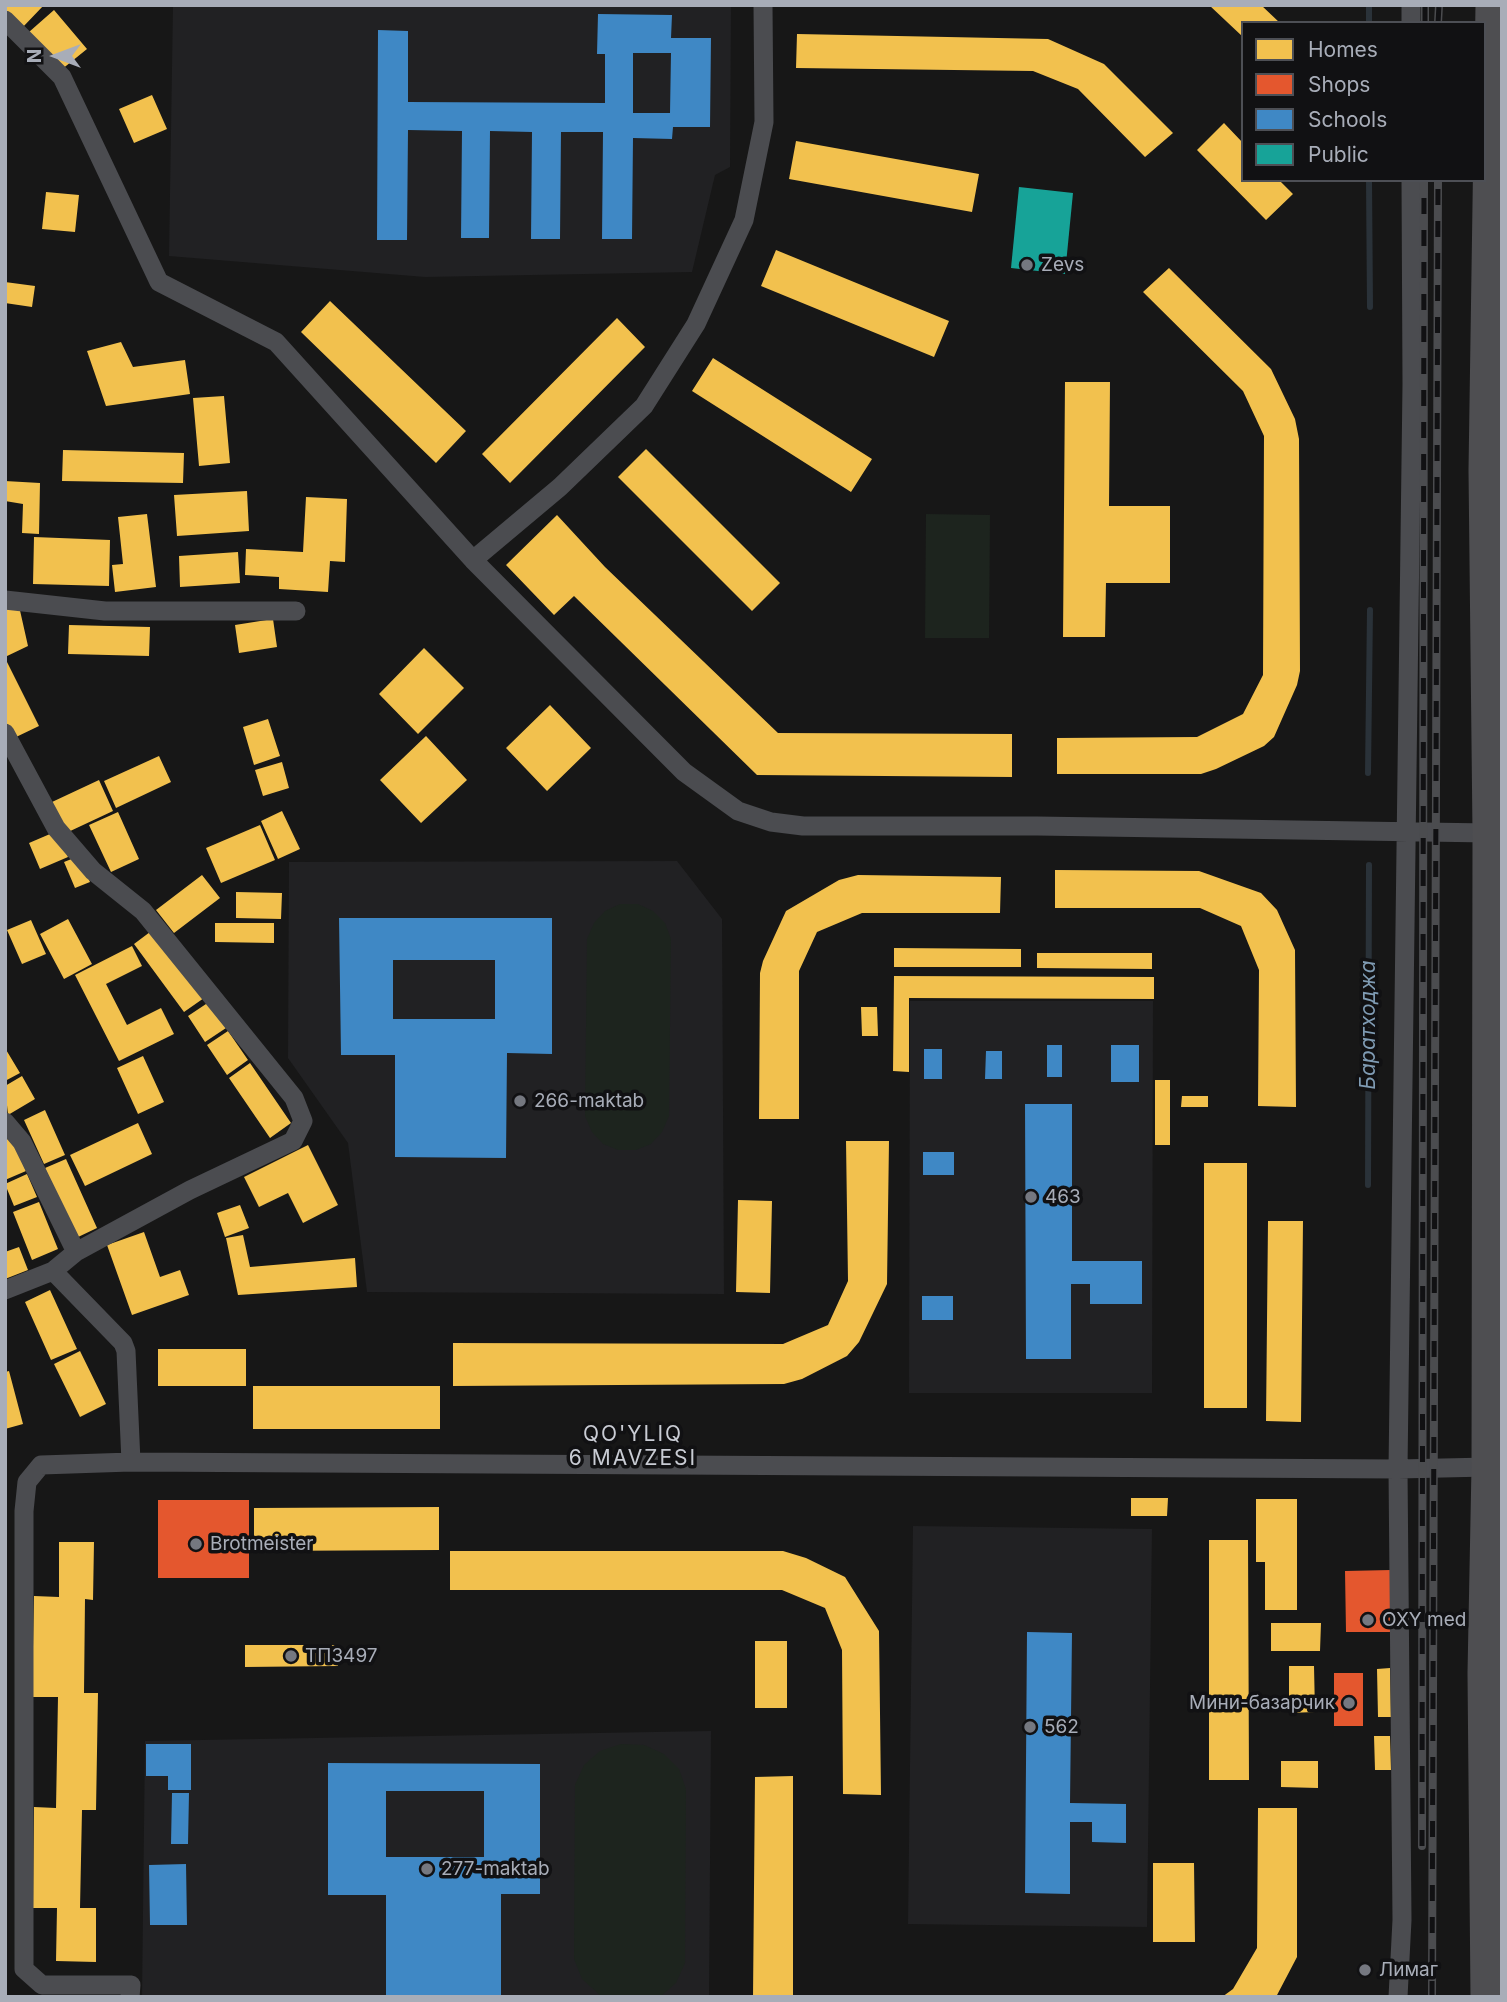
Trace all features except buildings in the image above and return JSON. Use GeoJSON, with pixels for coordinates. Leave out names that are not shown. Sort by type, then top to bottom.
{"type":"FeatureCollection","features":[{"type":"Feature","properties":{"kind":"highway"},"geometry":{"type":"LineString","coordinates":[[1487,1997],[1484,1673],[1495,1299],[1485,470],[1492,5]]}},
{"type":"Feature","properties":{"kind":"street"},"geometry":{"type":"LineString","coordinates":[[473,560],[560,487],[644,405],[696,324],[747,209],[764,122],[763,5]]}},
{"type":"Feature","properties":{"kind":"street"},"geometry":{"type":"LineString","coordinates":[[5,20],[62,77],[159,282],[276,342],[473,560],[684,772],[723,803],[762,820],[803,826],[1037,826],[1489,833]]}},
{"type":"Feature","properties":{"kind":"street"},"geometry":{"type":"LineString","coordinates":[[1398,1997],[1402,1920],[1398,1469],[1411,182]]}},
{"type":"Feature","properties":{"kind":"street"},"geometry":{"type":"LineString","coordinates":[[5,600],[105,611],[296,611]]}},
{"type":"Feature","properties":{"kind":"street"},"geometry":{"type":"LineString","coordinates":[[5,733],[56,828],[93,871],[143,911],[294,1098],[303,1121],[293,1141],[190,1190],[76,1252],[53,1271],[5,1290]]}},
{"type":"Feature","properties":{"kind":"street"},"geometry":{"type":"LineString","coordinates":[[5,1122],[22,1142],[76,1252]]}},
{"type":"Feature","properties":{"kind":"street"},"geometry":{"type":"LineString","coordinates":[[53,1271],[123,1343],[126,1351],[131,1462]]}},
{"type":"Feature","properties":{"kind":"street"},"geometry":{"type":"LineString","coordinates":[[130,1997],[131,1984],[42,1984],[24,1969],[24,1511],[27,1482],[41,1465],[131,1462],[1398,1469],[1488,1467]]}},
{"type":"Feature","properties":{"kind":"shaded area"},"geometry":{"type":"Polygon","coordinates":[[[173,5],[731,5],[730,167],[715,175],[692,272],[425,277],[169,256],[173,5]]]}},
{"type":"Feature","properties":{"kind":"shaded area"},"geometry":{"type":"Polygon","coordinates":[[[926,514],[990,515],[989,638],[925,638],[926,514]]]}},
{"type":"Feature","properties":{"kind":"shaded area","name":"266-maktab"},"geometry":{"type":"Polygon","coordinates":[[[677,861],[722,919],[724,1294],[367,1292],[348,1143],[288,1058],[289,862],[677,861]]]}},
{"type":"Feature","properties":{"kind":"shaded area"},"geometry":{"type":"Polygon","coordinates":[[[620,904],[638,904],[653,911],[665,923],[671,939],[669,1116],[662,1132],[651,1144],[636,1150],[618,1150],[603,1144],[592,1132],[585,1116],[587,939],[594,923],[605,911],[620,904]]]}},
{"type":"Feature","properties":{"kind":"shaded area","name":"463"},"geometry":{"type":"Polygon","coordinates":[[[910,1001],[1153,1001],[1152,1393],[909,1393],[910,1001]]]}},
{"type":"Feature","properties":{"kind":"shaded area","name":"562"},"geometry":{"type":"Polygon","coordinates":[[[913,1526],[1152,1529],[1147,1927],[908,1924],[913,1526]]]}},
{"type":"Feature","properties":{"kind":"shaded area","name":"277-maktab"},"geometry":{"type":"Polygon","coordinates":[[[711,1731],[709,1997],[142,1997],[145,1741],[711,1731]]]}},
{"type":"Feature","properties":{"kind":"shaded area"},"geometry":{"type":"Polygon","coordinates":[[[621,1744],[644,1745],[664,1754],[679,1769],[686,1789],[685,1963],[676,1983],[660,1997],[602,1997],[582,1979],[574,1959],[575,1785],[584,1765],[600,1751],[621,1744]]]}},
{"type":"Feature","properties":{"kind":"waterway","name":"Баратходжа"},"geometry":{"type":"LineString","coordinates":[[1369,5],[1369,21]]}},
{"type":"Feature","properties":{"kind":"waterway","name":"Баратходжа"},"geometry":{"type":"LineString","coordinates":[[1369,182],[1370,307]]}},
{"type":"Feature","properties":{"kind":"waterway","name":"Баратходжа"},"geometry":{"type":"LineString","coordinates":[[1368,773],[1370,610]]}},
{"type":"Feature","properties":{"kind":"waterway","name":"Баратходжа"},"geometry":{"type":"LineString","coordinates":[[1368,1185],[1369,865]]}},
{"type":"Feature","properties":{"kind":"railway"},"geometry":{"type":"LineString","coordinates":[[1425,5],[1425,21]]}},
{"type":"Feature","properties":{"kind":"railway"},"geometry":{"type":"LineString","coordinates":[[1438,21],[1439,5]]}},
{"type":"Feature","properties":{"kind":"railway"},"geometry":{"type":"LineString","coordinates":[[1422,1846],[1424,182]]}},
{"type":"Feature","properties":{"kind":"railway"},"geometry":{"type":"LineString","coordinates":[[1432,1997],[1438,182]]}},
{"type":"Feature","properties":{"kind":"place","name":"Zevs"},"geometry":{"type":"Point","coordinates":[1027,265]}},
{"type":"Feature","properties":{"kind":"place","name":"266-maktab"},"geometry":{"type":"Point","coordinates":[520,1101]}},
{"type":"Feature","properties":{"kind":"place","name":"463"},"geometry":{"type":"Point","coordinates":[1031,1197]}},
{"type":"Feature","properties":{"kind":"place","name":"Brotmeister"},"geometry":{"type":"Point","coordinates":[196,1544]}},
{"type":"Feature","properties":{"kind":"place","name":"OXY med"},"geometry":{"type":"Point","coordinates":[1368,1620]}},
{"type":"Feature","properties":{"kind":"place","name":"ТП3497"},"geometry":{"type":"Point","coordinates":[291,1656]}},
{"type":"Feature","properties":{"kind":"place","name":"Мини-базарчик"},"geometry":{"type":"Point","coordinates":[1349,1703]}},
{"type":"Feature","properties":{"kind":"place","name":"562"},"geometry":{"type":"Point","coordinates":[1030,1727]}},
{"type":"Feature","properties":{"kind":"place","name":"277-maktab"},"geometry":{"type":"Point","coordinates":[427,1869]}},
{"type":"Feature","properties":{"kind":"place","name":"Лимаг"},"geometry":{"type":"Point","coordinates":[1365,1970]}},
{"type":"Feature","properties":{"kind":"district","name":"QO'YLIQ 6 MAVZESI"},"geometry":{"type":"Point","coordinates":[633,1447]}}]}
